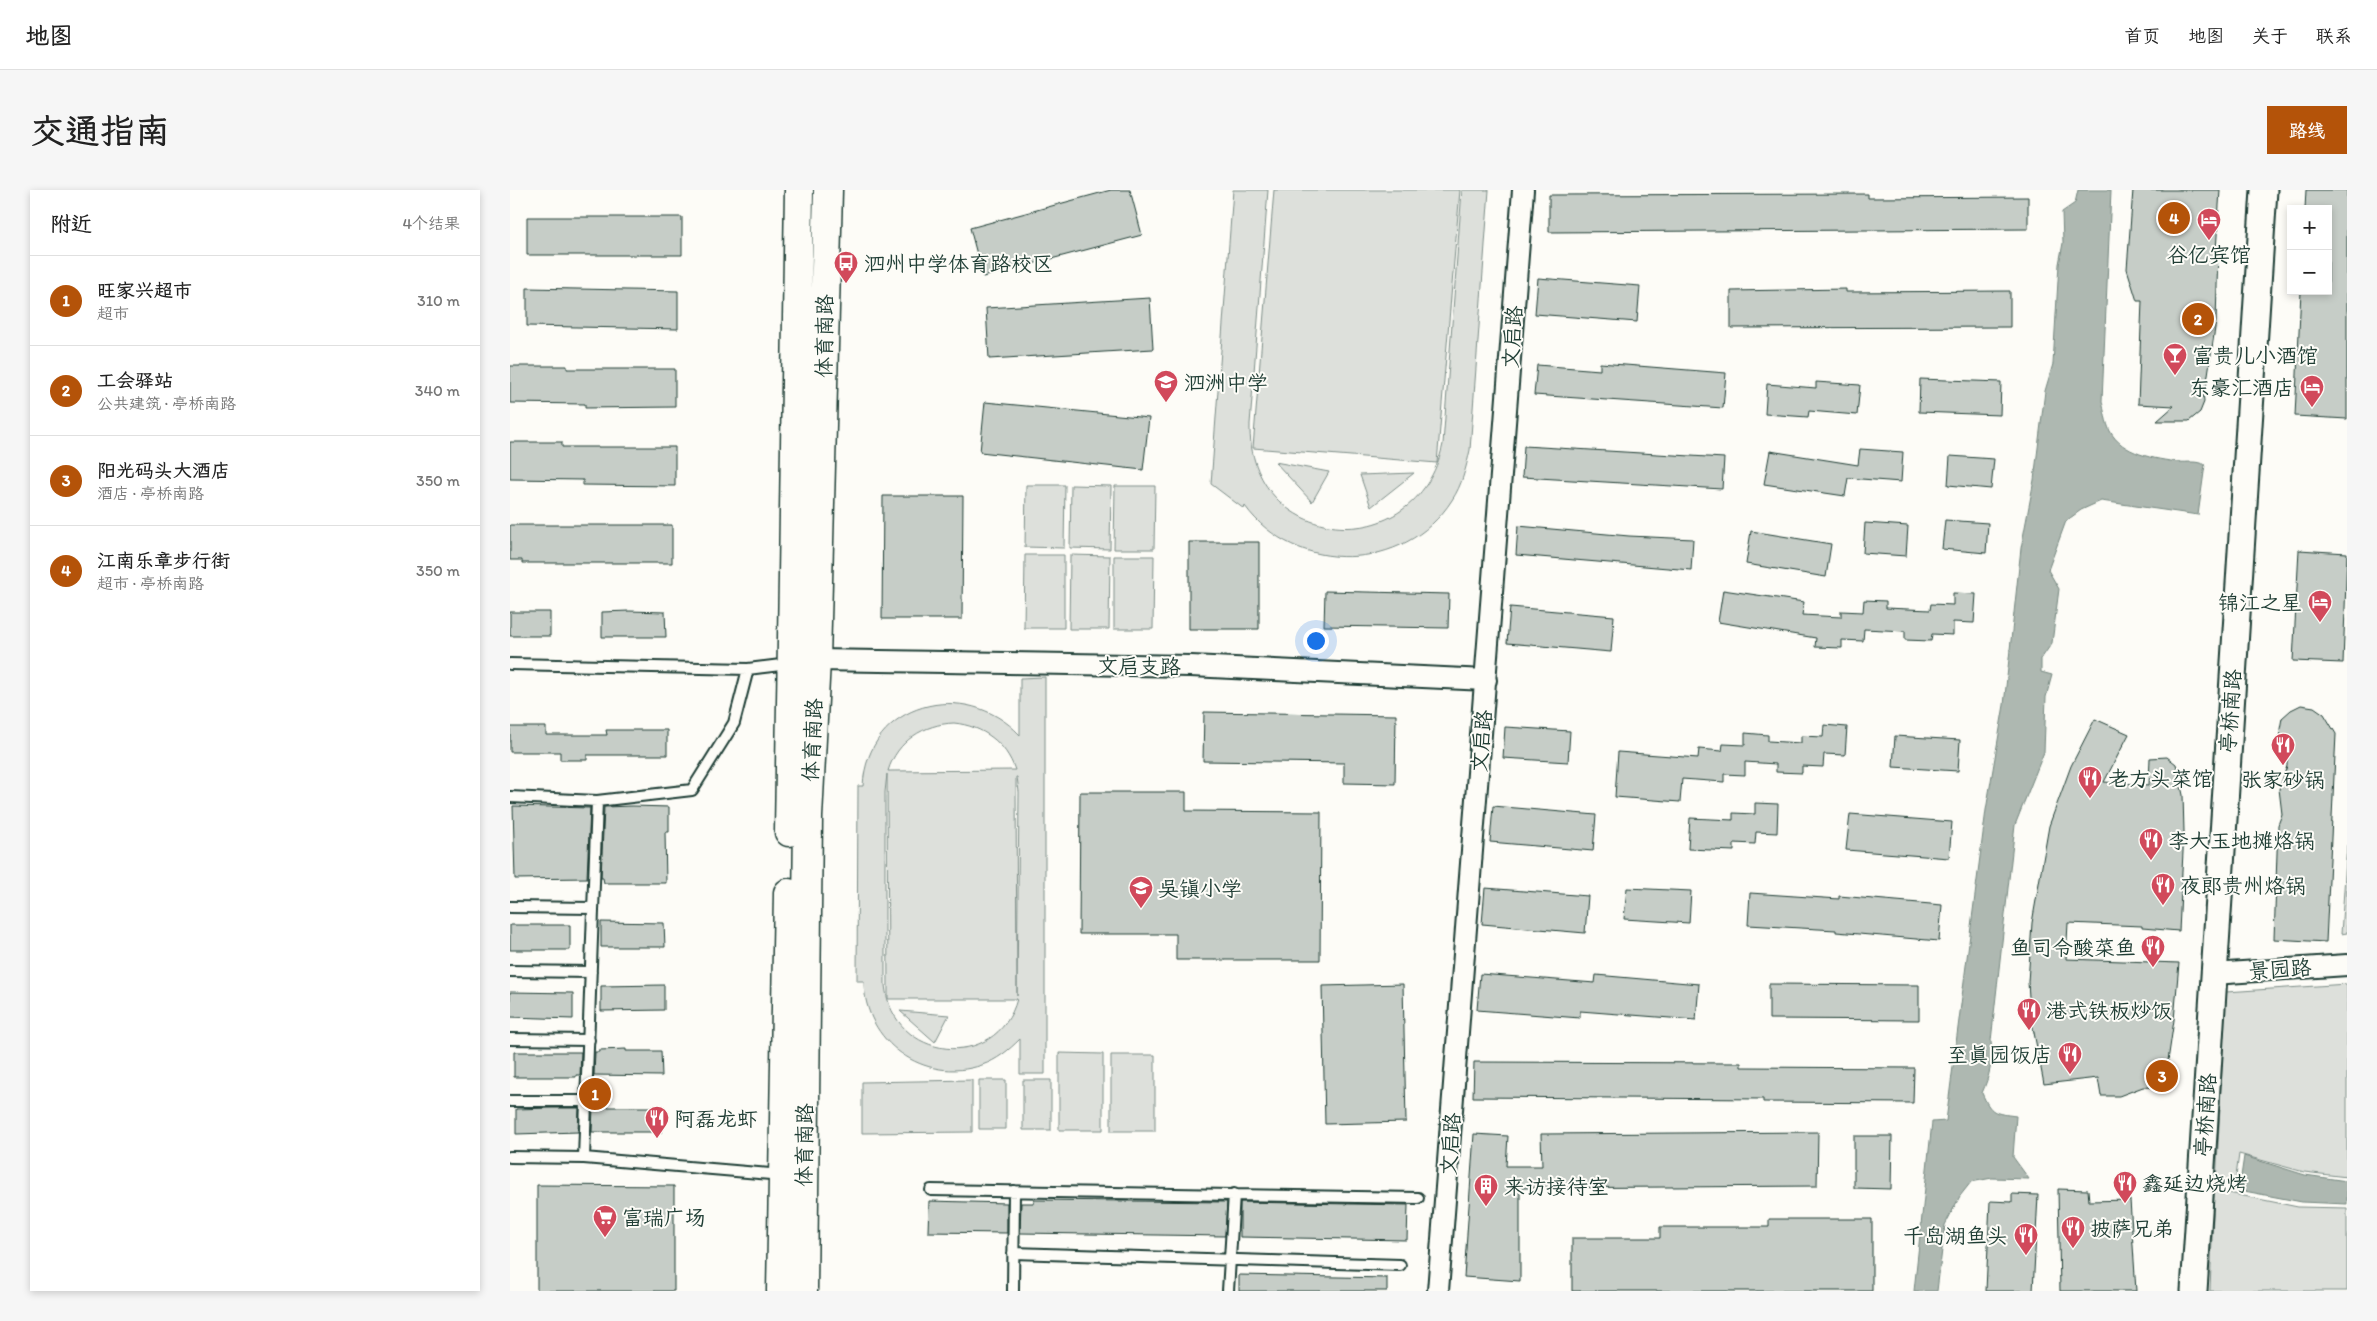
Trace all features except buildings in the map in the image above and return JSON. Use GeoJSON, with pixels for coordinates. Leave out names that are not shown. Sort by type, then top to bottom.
{"type":"FeatureCollection","features":[{"type":"Feature","properties":{"kind":"main road","name":"体育南路"},"geometry":{"type":"LineString","coordinates":[[799,190],[808,817],[803,1291]]}},
{"type":"Feature","properties":{"kind":"main road","name":"体育南路"},"geometry":{"type":"LineString","coordinates":[[781,1291],[783,1175],[828,190]]}},
{"type":"Feature","properties":{"kind":"street","name":"文启路"},"geometry":{"type":"LineString","coordinates":[[1438,1291],[1523,190]]}},
{"type":"Feature","properties":{"kind":"street","name":"亭桥南路"},"geometry":{"type":"LineString","coordinates":[[2194,1291],[2264,190]]}},
{"type":"Feature","properties":{"kind":"street","name":"文启支路"},"geometry":{"type":"LineString","coordinates":[[805,662],[1191,666],[1486,680]]}},
{"type":"Feature","properties":{"kind":"street","name":"景园路"},"geometry":{"type":"LineString","coordinates":[[2213,974],[2347,965]]}},
{"type":"Feature","properties":{"kind":"lane"},"geometry":{"type":"LineString","coordinates":[[510,664],[748,669],[805,662]]}},
{"type":"Feature","properties":{"kind":"lane"},"geometry":{"type":"LineString","coordinates":[[510,797],[597,801],[692,790],[734,723],[748,669]]}},
{"type":"Feature","properties":{"kind":"lane"},"geometry":{"type":"LineString","coordinates":[[584,1158],[597,801]]}},
{"type":"Feature","properties":{"kind":"lane"},"geometry":{"type":"LineString","coordinates":[[510,908],[593,908]]}},
{"type":"Feature","properties":{"kind":"lane"},"geometry":{"type":"LineString","coordinates":[[510,971],[591,972]]}},
{"type":"Feature","properties":{"kind":"lane"},"geometry":{"type":"LineString","coordinates":[[510,1039],[588,1040]]}},
{"type":"Feature","properties":{"kind":"lane"},"geometry":{"type":"LineString","coordinates":[[510,1101],[586,1101]]}},
{"type":"Feature","properties":{"kind":"lane"},"geometry":{"type":"LineString","coordinates":[[510,1158],[584,1158],[783,1175]]}},
{"type":"Feature","properties":{"kind":"lane"},"geometry":{"type":"LineString","coordinates":[[931,1190],[1418,1198]]}},
{"type":"Feature","properties":{"kind":"lane"},"geometry":{"type":"LineString","coordinates":[[1013,1291],[1014,1191]]}},
{"type":"Feature","properties":{"kind":"lane"},"geometry":{"type":"LineString","coordinates":[[1228,1291],[1234,1194]]}},
{"type":"Feature","properties":{"kind":"lane"},"geometry":{"type":"LineString","coordinates":[[1013,1253],[1400,1265]]}},
{"type":"Feature","properties":{"kind":"shaded area"},"geometry":{"type":"Polygon","coordinates":[[[1233,190],[1268,190],[1250,424],[1256,466],[1275,497],[1303,518],[1336,527],[1370,525],[1401,510],[1427,484],[1443,444],[1462,190],[1489,190],[1470,450],[1461,482],[1452,500],[1432,524],[1407,542],[1379,553],[1350,557],[1320,554],[1292,545],[1266,529],[1245,506],[1244,509],[1211,484],[1233,190]]]}},
{"type":"Feature","properties":{"kind":"shaded area"},"geometry":{"type":"Polygon","coordinates":[[[1274,190],[1460,190],[1437,463],[1253,448],[1274,190]]]}},
{"type":"Feature","properties":{"kind":"shaded area"},"geometry":{"type":"Polygon","coordinates":[[[2078,190],[2111,190],[2102,401],[2110,431],[2122,445],[2140,454],[2169,461],[2195,462],[2205,465],[2198,515],[2101,501],[2081,510],[2066,521],[2048,570],[2059,589],[2052,643],[2041,659],[2041,672],[2052,675],[2046,697],[2044,752],[2015,825],[1991,1041],[1992,1055],[1989,1074],[1982,1093],[1991,1109],[1998,1113],[2016,1116],[2013,1157],[2029,1179],[1992,1178],[1971,1182],[1960,1196],[1945,1225],[1937,1291],[1914,1291],[1932,1122],[1946,1121],[1986,810],[2004,705],[2021,548],[2034,480],[2045,391],[2053,364],[2059,264],[2063,243],[2062,212],[2075,203],[2078,190]]]}},
{"type":"Feature","properties":{"kind":"shaded area"},"geometry":{"type":"Polygon","coordinates":[[[1275,462],[1329,472],[1312,502],[1275,462]]]}},
{"type":"Feature","properties":{"kind":"shaded area"},"geometry":{"type":"Polygon","coordinates":[[[1414,473],[1371,507],[1360,475],[1414,473]]]}},
{"type":"Feature","properties":{"kind":"shaded area"},"geometry":{"type":"Polygon","coordinates":[[[1026,485],[1065,485],[1064,548],[1025,547],[1026,485]]]}},
{"type":"Feature","properties":{"kind":"shaded area"},"geometry":{"type":"Polygon","coordinates":[[[1071,485],[1111,486],[1110,549],[1070,548],[1071,485]]]}},
{"type":"Feature","properties":{"kind":"shaded area"},"geometry":{"type":"Polygon","coordinates":[[[1115,486],[1155,486],[1154,549],[1114,549],[1115,486]]]}},
{"type":"Feature","properties":{"kind":"shaded area"},"geometry":{"type":"Polygon","coordinates":[[[1025,555],[1064,555],[1064,628],[1024,628],[1025,555]]]}},
{"type":"Feature","properties":{"kind":"shaded area"},"geometry":{"type":"Polygon","coordinates":[[[1070,555],[1110,556],[1109,629],[1069,629],[1070,555]]]}},
{"type":"Feature","properties":{"kind":"shaded area"},"geometry":{"type":"Polygon","coordinates":[[[1114,556],[1154,556],[1153,629],[1114,629],[1114,556]]]}},
{"type":"Feature","properties":{"kind":"shaded area"},"geometry":{"type":"Polygon","coordinates":[[[1045,677],[1045,1074],[1020,1074],[1020,1039],[1002,1054],[982,1065],[960,1070],[939,1069],[919,1063],[901,1053],[886,1040],[874,1023],[867,1003],[864,981],[857,981],[858,786],[863,786],[869,757],[882,734],[900,718],[923,707],[948,704],[973,707],[998,717],[1020,735],[1020,678],[1045,677]],[[943,724],[913,736],[898,751],[888,771],[1015,770],[1006,752],[984,732],[965,725],[943,724]],[[887,774],[885,792],[885,985],[888,996],[887,774]],[[1016,777],[1017,996],[1019,792],[1016,777]],[[889,999],[892,1010],[906,1030],[925,1042],[946,1048],[968,1047],[989,1039],[1006,1023],[1017,999],[889,999]]]}},
{"type":"Feature","properties":{"kind":"shaded area"},"geometry":{"type":"Polygon","coordinates":[[[2347,845],[2347,933],[2341,934],[2347,845]]]}},
{"type":"Feature","properties":{"kind":"shaded area"},"geometry":{"type":"Polygon","coordinates":[[[2347,984],[2347,1177],[2304,1172],[2239,1154],[2235,1184],[2216,1183],[2226,992],[2347,984]]]}},
{"type":"Feature","properties":{"kind":"shaded area"},"geometry":{"type":"Polygon","coordinates":[[[900,1011],[949,1015],[935,1042],[900,1011]]]}},
{"type":"Feature","properties":{"kind":"shaded area"},"geometry":{"type":"Polygon","coordinates":[[[1059,1053],[1103,1054],[1103,1130],[1059,1130],[1059,1053]]]}},
{"type":"Feature","properties":{"kind":"shaded area"},"geometry":{"type":"Polygon","coordinates":[[[1111,1055],[1155,1055],[1155,1131],[1111,1131],[1111,1055]]]}},
{"type":"Feature","properties":{"kind":"shaded area"},"geometry":{"type":"Polygon","coordinates":[[[972,1080],[972,1132],[862,1133],[862,1082],[972,1080]]]}},
{"type":"Feature","properties":{"kind":"shaded area"},"geometry":{"type":"Polygon","coordinates":[[[979,1080],[1006,1080],[1006,1129],[979,1129],[979,1080]]]}},
{"type":"Feature","properties":{"kind":"shaded area"},"geometry":{"type":"Polygon","coordinates":[[[1023,1080],[1051,1080],[1051,1130],[1023,1130],[1023,1080]]]}},
{"type":"Feature","properties":{"kind":"shaded area"},"geometry":{"type":"Polygon","coordinates":[[[2244,1156],[2305,1175],[2347,1181],[2347,1204],[2302,1202],[2239,1190],[2244,1156]]]}},
{"type":"Feature","properties":{"kind":"shaded area"},"geometry":{"type":"Polygon","coordinates":[[[2214,1190],[2298,1207],[2347,1208],[2347,1291],[2210,1291],[2214,1190]]]}},
{"type":"Feature","properties":{"kind":"place","name":"江南乐章步行街"},"geometry":{"type":"Point","coordinates":[2174,218]}},
{"type":"Feature","properties":{"kind":"place","name":"谷亿宾馆"},"geometry":{"type":"Point","coordinates":[2209,241]}},
{"type":"Feature","properties":{"kind":"place","name":"泗州中学体育路校区"},"geometry":{"type":"Point","coordinates":[846,284]}},
{"type":"Feature","properties":{"kind":"place","name":"工会驿站"},"geometry":{"type":"Point","coordinates":[2198,319]}},
{"type":"Feature","properties":{"kind":"place","name":"富贵儿小酒馆"},"geometry":{"type":"Point","coordinates":[2175,376]}},
{"type":"Feature","properties":{"kind":"place","name":"泗洲中学"},"geometry":{"type":"Point","coordinates":[1166,403]}},
{"type":"Feature","properties":{"kind":"place","name":"东豪汇酒店"},"geometry":{"type":"Point","coordinates":[2312,408]}},
{"type":"Feature","properties":{"kind":"place","name":"锦江之星"},"geometry":{"type":"Point","coordinates":[2320,623]}},
{"type":"Feature","properties":{"kind":"place","name":"张家砂锅"},"geometry":{"type":"Point","coordinates":[2283,766]}},
{"type":"Feature","properties":{"kind":"place","name":"老方头菜馆"},"geometry":{"type":"Point","coordinates":[2090,799]}},
{"type":"Feature","properties":{"kind":"place","name":"李大玉地摊烙锅"},"geometry":{"type":"Point","coordinates":[2151,861]}},
{"type":"Feature","properties":{"kind":"place","name":"夜郎贵州烙锅"},"geometry":{"type":"Point","coordinates":[2163,906]}},
{"type":"Feature","properties":{"kind":"place","name":"吴镇小学"},"geometry":{"type":"Point","coordinates":[1141,909]}},
{"type":"Feature","properties":{"kind":"place","name":"鱼司令酸菜鱼"},"geometry":{"type":"Point","coordinates":[2153,968]}},
{"type":"Feature","properties":{"kind":"place","name":"港式铁板炒饭"},"geometry":{"type":"Point","coordinates":[2029,1031]}},
{"type":"Feature","properties":{"kind":"place","name":"至真园饭店"},"geometry":{"type":"Point","coordinates":[2070,1075]}},
{"type":"Feature","properties":{"kind":"place","name":"阳光码头大酒店"},"geometry":{"type":"Point","coordinates":[2162,1076]}},
{"type":"Feature","properties":{"kind":"place","name":"旺家兴超市"},"geometry":{"type":"Point","coordinates":[595,1094]}},
{"type":"Feature","properties":{"kind":"place","name":"阿磊龙虾"},"geometry":{"type":"Point","coordinates":[657,1139]}},
{"type":"Feature","properties":{"kind":"place","name":"鑫延边烧烤"},"geometry":{"type":"Point","coordinates":[2125,1204]}},
{"type":"Feature","properties":{"kind":"place","name":"来访接待室"},"geometry":{"type":"Point","coordinates":[1486,1207]}},
{"type":"Feature","properties":{"kind":"place","name":"富瑞广场"},"geometry":{"type":"Point","coordinates":[605,1238]}},
{"type":"Feature","properties":{"kind":"place","name":"披萨兄弟"},"geometry":{"type":"Point","coordinates":[2073,1249]}},
{"type":"Feature","properties":{"kind":"place","name":"千岛湖鱼头"},"geometry":{"type":"Point","coordinates":[2026,1256]}}]}
